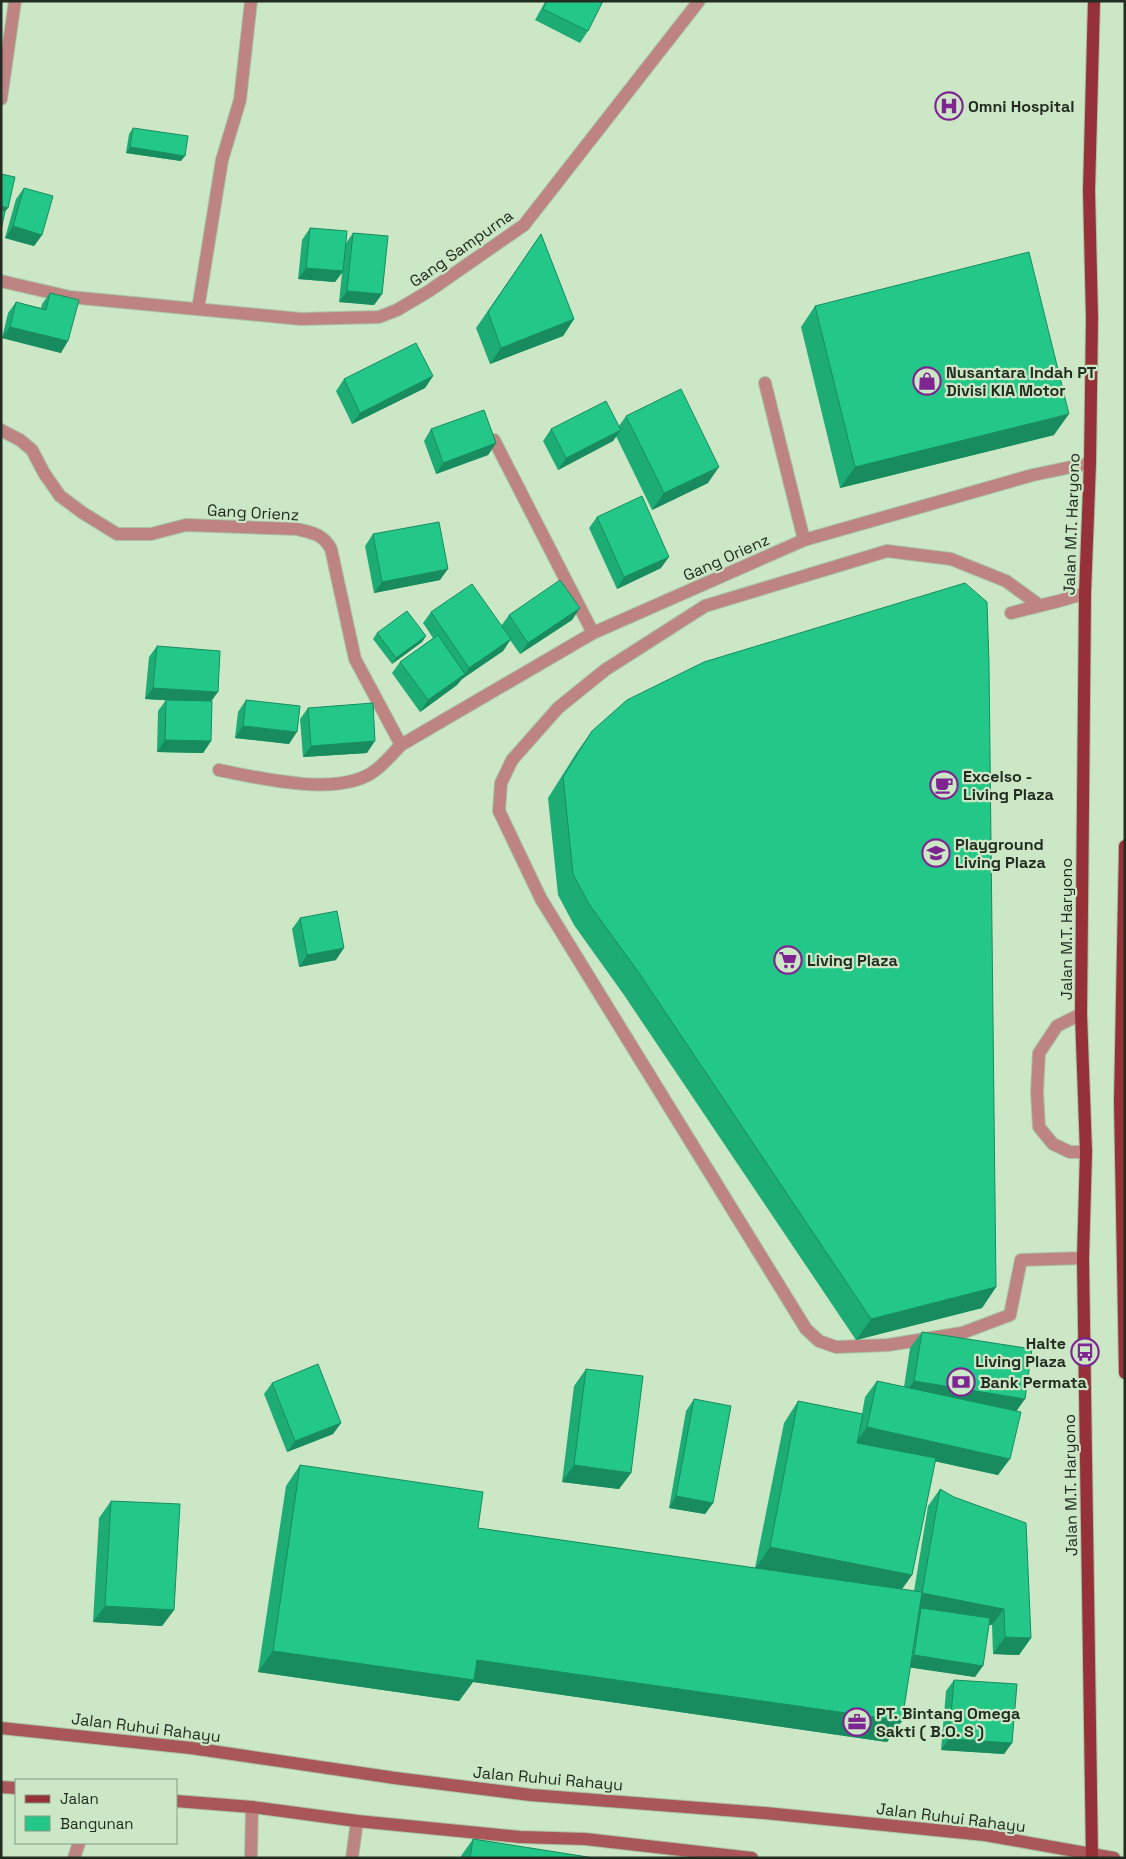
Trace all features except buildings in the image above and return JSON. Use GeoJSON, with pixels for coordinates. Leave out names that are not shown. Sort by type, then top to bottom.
{"type":"FeatureCollection","features":[{"type":"Feature","properties":{"kind":"main road","name":"Jalan M.T. Haryono"},"geometry":{"type":"LineString","coordinates":[[1091,1856],[1083,1258],[1086,1152],[1081,1014],[1085,593],[1090,464],[1092,318],[1089,191],[1094,1]]}},
{"type":"Feature","properties":{"kind":"main road"},"geometry":{"type":"LineString","coordinates":[[1125,846],[1122,1102],[1125,1373]]}},
{"type":"Feature","properties":{"kind":"main road","name":"Jalan Ruhui Rahayu"},"geometry":{"type":"LineString","coordinates":[[1,1728],[192,1748],[395,1778],[532,1795],[765,1813],[985,1835],[1091,1856],[1114,1858]]}},
{"type":"Feature","properties":{"kind":"main road"},"geometry":{"type":"LineString","coordinates":[[1,1787],[15,1788]]}},
{"type":"Feature","properties":{"kind":"main road"},"geometry":{"type":"LineString","coordinates":[[178,1801],[252,1807],[357,1821],[520,1837],[585,1839],[752,1858]]}},
{"type":"Feature","properties":{"kind":"street"},"geometry":{"type":"LineString","coordinates":[[1,99],[15,1]]}},
{"type":"Feature","properties":{"kind":"street"},"geometry":{"type":"LineString","coordinates":[[198,309],[222,160],[240,100],[251,1]]}},
{"type":"Feature","properties":{"kind":"street","name":"Gang Sampurna"},"geometry":{"type":"LineString","coordinates":[[1,281],[70,297],[302,319],[364,319],[379,317],[397,310],[429,291],[524,225],[699,1]]}},
{"type":"Feature","properties":{"kind":"street"},"geometry":{"type":"LineString","coordinates":[[765,382],[804,540]]}},
{"type":"Feature","properties":{"kind":"street","name":"Gang Orienz"},"geometry":{"type":"LineString","coordinates":[[1,430],[20,440],[32,450],[44,473],[60,496],[117,534],[151,534],[186,525],[297,529],[314,533],[326,540],[331,550],[355,659],[401,745]]}},
{"type":"Feature","properties":{"kind":"street"},"geometry":{"type":"LineString","coordinates":[[494,440],[593,633]]}},
{"type":"Feature","properties":{"kind":"street","name":"Gang Orienz"},"geometry":{"type":"LineString","coordinates":[[218,770],[282,782],[329,784],[350,781],[368,775],[401,745],[593,633],[804,540],[1032,475],[1090,464]]}},
{"type":"Feature","properties":{"kind":"street"},"geometry":{"type":"LineString","coordinates":[[1039,605],[1006,581],[951,559],[887,550],[706,606],[605,670],[558,708],[512,760],[501,783],[499,811],[541,899],[806,1329],[819,1341],[836,1347],[888,1345],[962,1333],[1010,1315],[1021,1260],[1083,1258]]}},
{"type":"Feature","properties":{"kind":"street"},"geometry":{"type":"LineString","coordinates":[[1011,613],[1062,601],[1085,593]]}},
{"type":"Feature","properties":{"kind":"street"},"geometry":{"type":"LineString","coordinates":[[1081,1014],[1057,1026],[1039,1053],[1036,1092],[1039,1127],[1053,1144],[1070,1152],[1086,1152]]}},
{"type":"Feature","properties":{"kind":"street"},"geometry":{"type":"LineString","coordinates":[[251,1858],[252,1807]]}},
{"type":"Feature","properties":{"kind":"street"},"geometry":{"type":"LineString","coordinates":[[352,1858],[357,1821]]}},
{"type":"Feature","properties":{"kind":"street"},"geometry":{"type":"LineString","coordinates":[[74,1858],[79,1844]]}},
{"type":"Feature","properties":{"kind":"place","name":"Omni Hospital"},"geometry":{"type":"Point","coordinates":[949,106]}},
{"type":"Feature","properties":{"kind":"place","name":"Nusantara Indah PT Divisi KIA Motor"},"geometry":{"type":"Point","coordinates":[927,381]}},
{"type":"Feature","properties":{"kind":"place","name":"Excelso - Living Plaza"},"geometry":{"type":"Point","coordinates":[944,785]}},
{"type":"Feature","properties":{"kind":"place","name":"Playground Living Plaza"},"geometry":{"type":"Point","coordinates":[936,853]}},
{"type":"Feature","properties":{"kind":"place","name":"Living Plaza"},"geometry":{"type":"Point","coordinates":[788,960]}},
{"type":"Feature","properties":{"kind":"place","name":"Halte Living Plaza"},"geometry":{"type":"Point","coordinates":[1085,1352]}},
{"type":"Feature","properties":{"kind":"place","name":"Bank Permata"},"geometry":{"type":"Point","coordinates":[961,1382]}},
{"type":"Feature","properties":{"kind":"place","name":"PT. Bintang Omega Sakti ( B.O. S )"},"geometry":{"type":"Point","coordinates":[857,1722]}}]}
